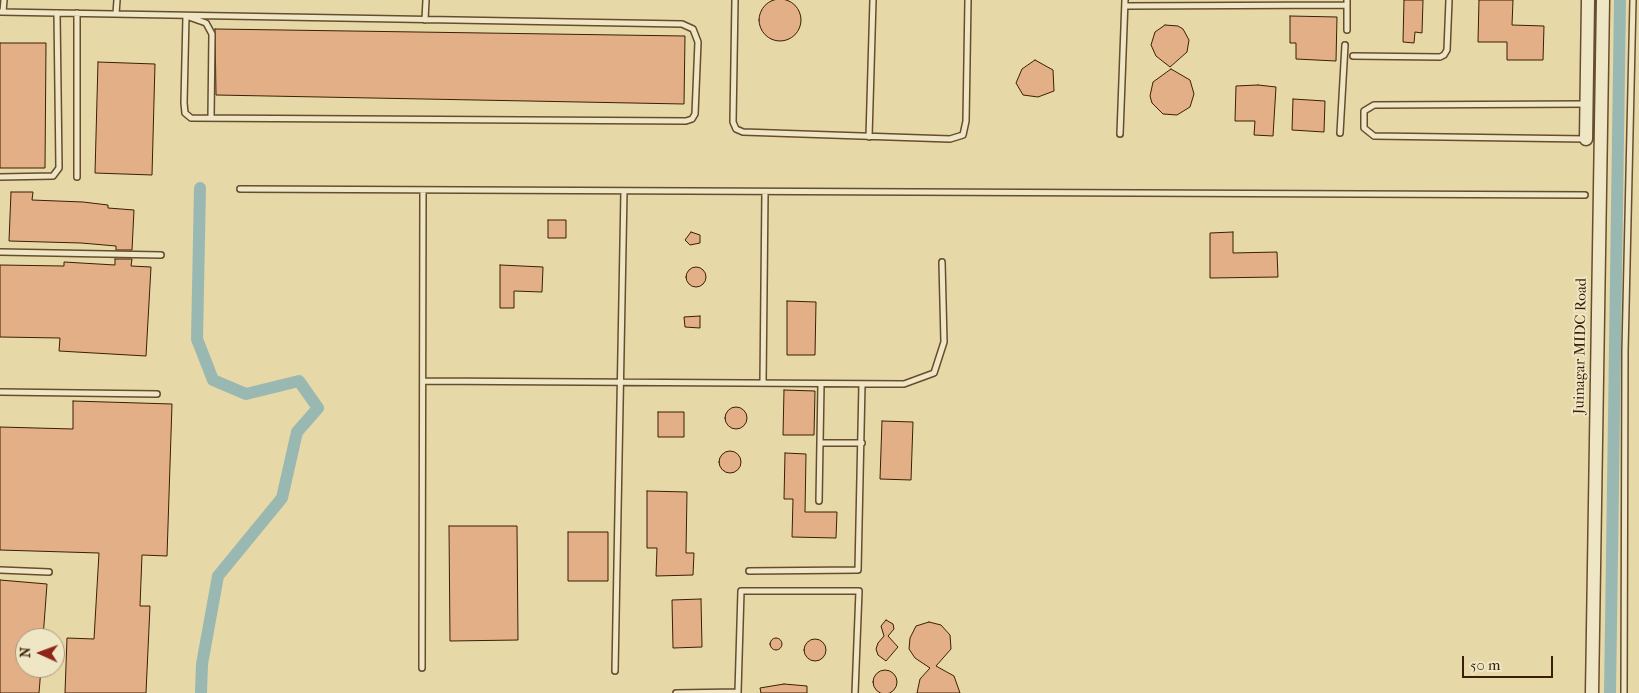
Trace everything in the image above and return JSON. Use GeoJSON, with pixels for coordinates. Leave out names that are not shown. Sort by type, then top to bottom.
{"type":"FeatureCollection","features":[{"type":"Feature","properties":{"kind":"street"},"geometry":{"type":"LineString","coordinates":[[1586,139],[1588,0]]}},
{"type":"Feature","properties":{"kind":"street","name":"Juinagar MIDC Road"},"geometry":{"type":"LineString","coordinates":[[1592,693],[1603,0]]}},
{"type":"Feature","properties":{"kind":"lane"},"geometry":{"type":"LineString","coordinates":[[4,0],[2,12],[682,24],[693,28],[698,42],[695,114],[692,119],[686,121],[191,118],[185,113],[186,16]]}},
{"type":"Feature","properties":{"kind":"lane"},"geometry":{"type":"LineString","coordinates":[[116,14],[117,0]]}},
{"type":"Feature","properties":{"kind":"lane"},"geometry":{"type":"LineString","coordinates":[[425,20],[426,0]]}},
{"type":"Feature","properties":{"kind":"lane"},"geometry":{"type":"LineString","coordinates":[[735,0],[733,122],[736,130],[743,132],[950,139],[963,135],[966,121],[968,0]]}},
{"type":"Feature","properties":{"kind":"lane"},"geometry":{"type":"LineString","coordinates":[[869,137],[874,0]]}},
{"type":"Feature","properties":{"kind":"lane"},"geometry":{"type":"LineString","coordinates":[[1353,56],[1440,57],[1444,55],[1447,50],[1449,0]]}},
{"type":"Feature","properties":{"kind":"lane"},"geometry":{"type":"LineString","coordinates":[[1624,693],[1625,351],[1633,0]]}},
{"type":"Feature","properties":{"kind":"lane"},"geometry":{"type":"LineString","coordinates":[[1120,134],[1125,3],[1347,2],[1346,30]]}},
{"type":"Feature","properties":{"kind":"lane"},"geometry":{"type":"LineString","coordinates":[[0,177],[53,176],[59,168],[57,13]]}},
{"type":"Feature","properties":{"kind":"lane"},"geometry":{"type":"LineString","coordinates":[[77,14],[77,177]]}},
{"type":"Feature","properties":{"kind":"lane"},"geometry":{"type":"LineString","coordinates":[[186,16],[206,23],[212,34],[211,118]]}},
{"type":"Feature","properties":{"kind":"lane"},"geometry":{"type":"LineString","coordinates":[[1340,133],[1345,45]]}},
{"type":"Feature","properties":{"kind":"lane"},"geometry":{"type":"LineString","coordinates":[[1586,139],[1374,136],[1364,128],[1364,111],[1374,105],[1587,104]]}},
{"type":"Feature","properties":{"kind":"lane"},"geometry":{"type":"LineString","coordinates":[[240,189],[1585,195]]}},
{"type":"Feature","properties":{"kind":"lane"},"geometry":{"type":"LineString","coordinates":[[422,668],[424,190]]}},
{"type":"Feature","properties":{"kind":"lane"},"geometry":{"type":"LineString","coordinates":[[615,671],[624,191]]}},
{"type":"Feature","properties":{"kind":"lane"},"geometry":{"type":"LineString","coordinates":[[763,383],[765,192]]}},
{"type":"Feature","properties":{"kind":"lane"},"geometry":{"type":"LineString","coordinates":[[0,252],[161,254]]}},
{"type":"Feature","properties":{"kind":"lane"},"geometry":{"type":"LineString","coordinates":[[423,381],[904,384],[934,373],[944,342],[942,262]]}},
{"type":"Feature","properties":{"kind":"lane"},"geometry":{"type":"LineString","coordinates":[[819,502],[821,384]]}},
{"type":"Feature","properties":{"kind":"lane"},"geometry":{"type":"LineString","coordinates":[[749,571],[858,570],[862,384]]}},
{"type":"Feature","properties":{"kind":"lane"},"geometry":{"type":"LineString","coordinates":[[0,392],[157,394]]}},
{"type":"Feature","properties":{"kind":"lane"},"geometry":{"type":"LineString","coordinates":[[821,443],[862,443]]}},
{"type":"Feature","properties":{"kind":"lane"},"geometry":{"type":"LineString","coordinates":[[0,570],[48,572]]}},
{"type":"Feature","properties":{"kind":"lane"},"geometry":{"type":"LineString","coordinates":[[676,693],[738,692],[741,590],[858,591],[855,693]]}},
{"type":"Feature","properties":{"kind":"building"},"geometry":{"type":"Polygon","coordinates":[[[776,-1],[784,-1],[795,5],[801,20],[795,35],[784,41],[776,41],[765,35],[759,24],[759,16],[765,5],[776,-1]]]}},
{"type":"Feature","properties":{"kind":"building"},"geometry":{"type":"Polygon","coordinates":[[[1404,0],[1423,0],[1422,33],[1415,32],[1414,43],[1403,42],[1404,0]]]}},
{"type":"Feature","properties":{"kind":"building"},"geometry":{"type":"Polygon","coordinates":[[[1479,0],[1513,0],[1512,25],[1544,26],[1543,60],[1507,60],[1507,42],[1478,42],[1479,0]]]}},
{"type":"Feature","properties":{"kind":"building"},"geometry":{"type":"Polygon","coordinates":[[[1290,16],[1337,17],[1336,61],[1296,59],[1296,43],[1290,43],[1290,16]]]}},
{"type":"Feature","properties":{"kind":"building"},"geometry":{"type":"Polygon","coordinates":[[[1165,25],[1178,26],[1183,29],[1189,40],[1187,52],[1170,67],[1156,56],[1151,45],[1155,32],[1165,25]]]}},
{"type":"Feature","properties":{"kind":"building"},"geometry":{"type":"Polygon","coordinates":[[[215,29],[685,36],[684,104],[216,95],[215,29]]]}},
{"type":"Feature","properties":{"kind":"building"},"geometry":{"type":"Polygon","coordinates":[[[0,43],[46,43],[45,168],[0,168],[0,43]]]}},
{"type":"Feature","properties":{"kind":"building"},"geometry":{"type":"Polygon","coordinates":[[[1035,60],[1053,70],[1054,91],[1038,97],[1023,95],[1016,83],[1022,69],[1035,60]]]}},
{"type":"Feature","properties":{"kind":"building"},"geometry":{"type":"Polygon","coordinates":[[[98,62],[155,64],[152,175],[95,173],[98,62]]]}},
{"type":"Feature","properties":{"kind":"building"},"geometry":{"type":"Polygon","coordinates":[[[1171,69],[1190,80],[1194,94],[1190,107],[1177,115],[1163,114],[1152,103],[1150,96],[1153,82],[1171,69]]]}},
{"type":"Feature","properties":{"kind":"building"},"geometry":{"type":"Polygon","coordinates":[[[1258,85],[1276,87],[1273,136],[1254,135],[1255,121],[1235,121],[1236,86],[1258,85]]]}},
{"type":"Feature","properties":{"kind":"building"},"geometry":{"type":"Polygon","coordinates":[[[1293,99],[1325,101],[1324,132],[1292,130],[1293,99]]]}},
{"type":"Feature","properties":{"kind":"building"},"geometry":{"type":"Polygon","coordinates":[[[11,192],[33,192],[32,200],[83,202],[108,205],[108,208],[134,210],[132,250],[116,250],[116,246],[81,243],[9,241],[11,192]]]}},
{"type":"Feature","properties":{"kind":"building"},"geometry":{"type":"Polygon","coordinates":[[[548,220],[566,220],[566,238],[548,238],[548,220]]]}},
{"type":"Feature","properties":{"kind":"building"},"geometry":{"type":"Polygon","coordinates":[[[691,232],[700,235],[700,243],[690,245],[685,240],[691,232]]]}},
{"type":"Feature","properties":{"kind":"building"},"geometry":{"type":"Polygon","coordinates":[[[1233,232],[1233,253],[1277,252],[1278,277],[1210,278],[1210,233],[1233,232]]]}},
{"type":"Feature","properties":{"kind":"building"},"geometry":{"type":"Polygon","coordinates":[[[115,259],[132,259],[131,266],[151,267],[146,356],[59,351],[60,338],[0,337],[0,265],[64,266],[64,262],[115,265],[115,259]]]}},
{"type":"Feature","properties":{"kind":"building"},"geometry":{"type":"Polygon","coordinates":[[[500,265],[543,267],[542,292],[514,291],[514,308],[500,308],[500,265]]]}},
{"type":"Feature","properties":{"kind":"building"},"geometry":{"type":"Polygon","coordinates":[[[696,267],[703,270],[706,277],[703,284],[696,287],[689,284],[686,277],[689,270],[696,267]]]}},
{"type":"Feature","properties":{"kind":"building"},"geometry":{"type":"Polygon","coordinates":[[[787,301],[816,302],[815,355],[787,355],[787,301]]]}},
{"type":"Feature","properties":{"kind":"building"},"geometry":{"type":"Polygon","coordinates":[[[700,316],[700,328],[685,327],[684,317],[700,316]]]}},
{"type":"Feature","properties":{"kind":"building"},"geometry":{"type":"Polygon","coordinates":[[[784,390],[815,391],[814,435],[783,435],[784,390]]]}},
{"type":"Feature","properties":{"kind":"building"},"geometry":{"type":"Polygon","coordinates":[[[73,401],[172,404],[167,556],[142,555],[140,606],[150,606],[146,693],[65,693],[67,638],[94,639],[99,553],[0,550],[0,427],[73,429],[73,401]]]}},
{"type":"Feature","properties":{"kind":"building"},"geometry":{"type":"Polygon","coordinates":[[[736,407],[744,410],[747,418],[744,426],[736,429],[728,426],[725,418],[728,410],[736,407]]]}},
{"type":"Feature","properties":{"kind":"building"},"geometry":{"type":"Polygon","coordinates":[[[658,412],[684,412],[684,437],[658,437],[658,412]]]}},
{"type":"Feature","properties":{"kind":"building"},"geometry":{"type":"Polygon","coordinates":[[[882,421],[913,422],[911,480],[880,479],[882,421]]]}},
{"type":"Feature","properties":{"kind":"building"},"geometry":{"type":"Polygon","coordinates":[[[730,451],[738,454],[741,462],[738,470],[730,473],[722,470],[719,462],[722,454],[730,451]]]}},
{"type":"Feature","properties":{"kind":"building"},"geometry":{"type":"Polygon","coordinates":[[[785,453],[806,454],[805,512],[837,512],[836,538],[792,537],[793,499],[784,499],[785,453]]]}},
{"type":"Feature","properties":{"kind":"building"},"geometry":{"type":"Polygon","coordinates":[[[647,491],[687,492],[686,553],[694,553],[693,575],[656,576],[657,548],[647,548],[647,491]]]}},
{"type":"Feature","properties":{"kind":"building"},"geometry":{"type":"Polygon","coordinates":[[[449,526],[517,526],[518,640],[450,641],[449,526]]]}},
{"type":"Feature","properties":{"kind":"building"},"geometry":{"type":"Polygon","coordinates":[[[568,532],[608,532],[608,581],[568,581],[568,532]]]}},
{"type":"Feature","properties":{"kind":"building"},"geometry":{"type":"Polygon","coordinates":[[[0,580],[47,584],[44,628],[15,628],[15,678],[40,678],[39,693],[0,693],[0,580]]]}},
{"type":"Feature","properties":{"kind":"building"},"geometry":{"type":"Polygon","coordinates":[[[701,599],[702,647],[673,648],[672,600],[701,599]]]}},
{"type":"Feature","properties":{"kind":"building"},"geometry":{"type":"Polygon","coordinates":[[[886,620],[893,624],[894,629],[888,636],[898,647],[886,661],[878,655],[876,649],[884,636],[881,626],[886,620]]]}},
{"type":"Feature","properties":{"kind":"building"},"geometry":{"type":"Polygon","coordinates":[[[929,622],[941,625],[950,635],[951,649],[936,666],[954,676],[960,693],[917,693],[920,679],[930,668],[915,658],[909,649],[910,638],[916,626],[929,622]]]}},
{"type":"Feature","properties":{"kind":"building"},"geometry":{"type":"Polygon","coordinates":[[[774,638],[778,638],[782,644],[778,650],[774,650],[770,646],[770,642],[774,638]]]}},
{"type":"Feature","properties":{"kind":"building"},"geometry":{"type":"Polygon","coordinates":[[[815,639],[823,642],[826,650],[823,658],[815,661],[807,658],[804,650],[807,642],[815,639]]]}},
{"type":"Feature","properties":{"kind":"building"},"geometry":{"type":"Polygon","coordinates":[[[885,670],[890,671],[896,677],[896,687],[890,693],[885,694],[880,693],[874,687],[873,682],[874,677],[880,671],[885,670]]]}},
{"type":"Feature","properties":{"kind":"building"},"geometry":{"type":"Polygon","coordinates":[[[784,684],[807,686],[807,693],[761,693],[760,688],[784,684]]]}},
{"type":"Feature","properties":{"kind":"waterway"},"geometry":{"type":"LineString","coordinates":[[1610,693],[1620,0]]}},
{"type":"Feature","properties":{"kind":"waterway"},"geometry":{"type":"LineString","coordinates":[[200,188],[197,339],[213,380],[246,394],[299,381],[318,408],[297,432],[282,498],[218,576],[202,664],[201,693]]}}]}
